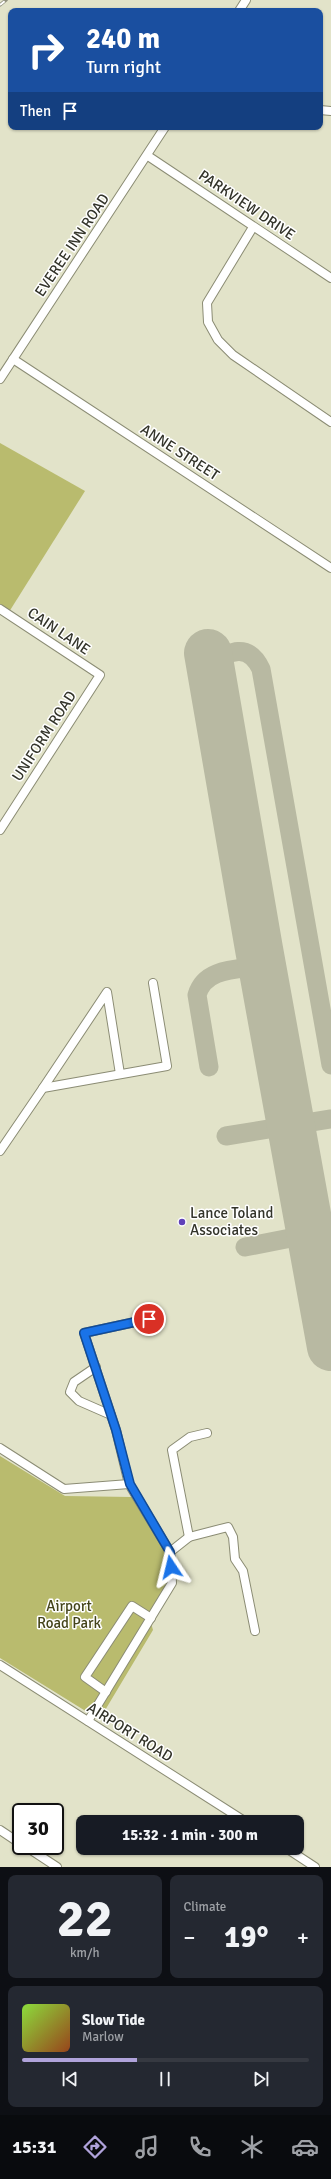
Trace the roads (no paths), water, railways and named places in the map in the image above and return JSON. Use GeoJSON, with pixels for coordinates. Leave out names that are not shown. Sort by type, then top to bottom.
{"type":"FeatureCollection","features":[{"type":"Feature","properties":{"kind":"street","name":"EVEREE INN ROAD"},"geometry":{"type":"LineString","coordinates":[[0,379],[148,156],[163,130]]}},
{"type":"Feature","properties":{"kind":"street","name":"PARKVIEW DRIVE"},"geometry":{"type":"LineString","coordinates":[[148,156],[331,278]]}},
{"type":"Feature","properties":{"kind":"street"},"geometry":{"type":"LineString","coordinates":[[254,227],[207,303],[208,322],[218,340],[233,355],[331,422]]}},
{"type":"Feature","properties":{"kind":"street","name":"ANNE STREET"},"geometry":{"type":"LineString","coordinates":[[13,359],[331,568]]}},
{"type":"Feature","properties":{"kind":"street","name":"CAIN LANE"},"geometry":{"type":"LineString","coordinates":[[0,609],[100,675],[99,678]]}},
{"type":"Feature","properties":{"kind":"street","name":"UNIFORM ROAD"},"geometry":{"type":"LineString","coordinates":[[0,830],[99,678]]}},
{"type":"Feature","properties":{"kind":"street"},"geometry":{"type":"LineString","coordinates":[[43,1088],[167,1066],[153,983]]}},
{"type":"Feature","properties":{"kind":"street"},"geometry":{"type":"LineString","coordinates":[[0,1151],[107,992],[120,1074]]}},
{"type":"Feature","properties":{"kind":"street"},"geometry":{"type":"LineString","coordinates":[[88,1721],[172,1583],[170,1552],[130,1484],[111,1414],[84,1333],[149,1319]]}},
{"type":"Feature","properties":{"kind":"street"},"geometry":{"type":"LineString","coordinates":[[96,1367],[74,1382],[70,1392],[79,1401],[111,1414]]}},
{"type":"Feature","properties":{"kind":"street"},"geometry":{"type":"LineString","coordinates":[[189,1537],[172,1450],[190,1437],[207,1433]]}},
{"type":"Feature","properties":{"kind":"street"},"geometry":{"type":"LineString","coordinates":[[0,1448],[64,1489],[130,1484]]}},
{"type":"Feature","properties":{"kind":"street"},"geometry":{"type":"LineString","coordinates":[[170,1552],[189,1537],[228,1527],[233,1537],[235,1559],[243,1571],[255,1631]]}},
{"type":"Feature","properties":{"kind":"street"},"geometry":{"type":"LineString","coordinates":[[106,1692],[85,1677],[132,1606],[151,1618]]}},
{"type":"Feature","properties":{"kind":"street","name":"AIRPORT ROAD"},"geometry":{"type":"LineString","coordinates":[[0,1665],[235,1815]]}},
{"type":"Feature","properties":{"kind":"street"},"geometry":{"type":"LineString","coordinates":[[0,1830],[12,1838]]}},
{"type":"Feature","properties":{"kind":"street"},"geometry":{"type":"LineString","coordinates":[[39,1855],[57,1867]]}},
{"type":"Feature","properties":{"kind":"street"},"geometry":{"type":"LineString","coordinates":[[297,1855],[315,1867]]}},
{"type":"Feature","properties":{"kind":"railway"},"geometry":{"type":"LineString","coordinates":[[0,5],[6,0]]}},
{"type":"Feature","properties":{"kind":"place","name":"Lance Toland Associates"},"geometry":{"type":"Point","coordinates":[182,1222]}},
{"type":"Feature","properties":{"kind":"park label","name":"Airport Road Park"},"geometry":{"type":"Point","coordinates":[69,1614]}}]}
